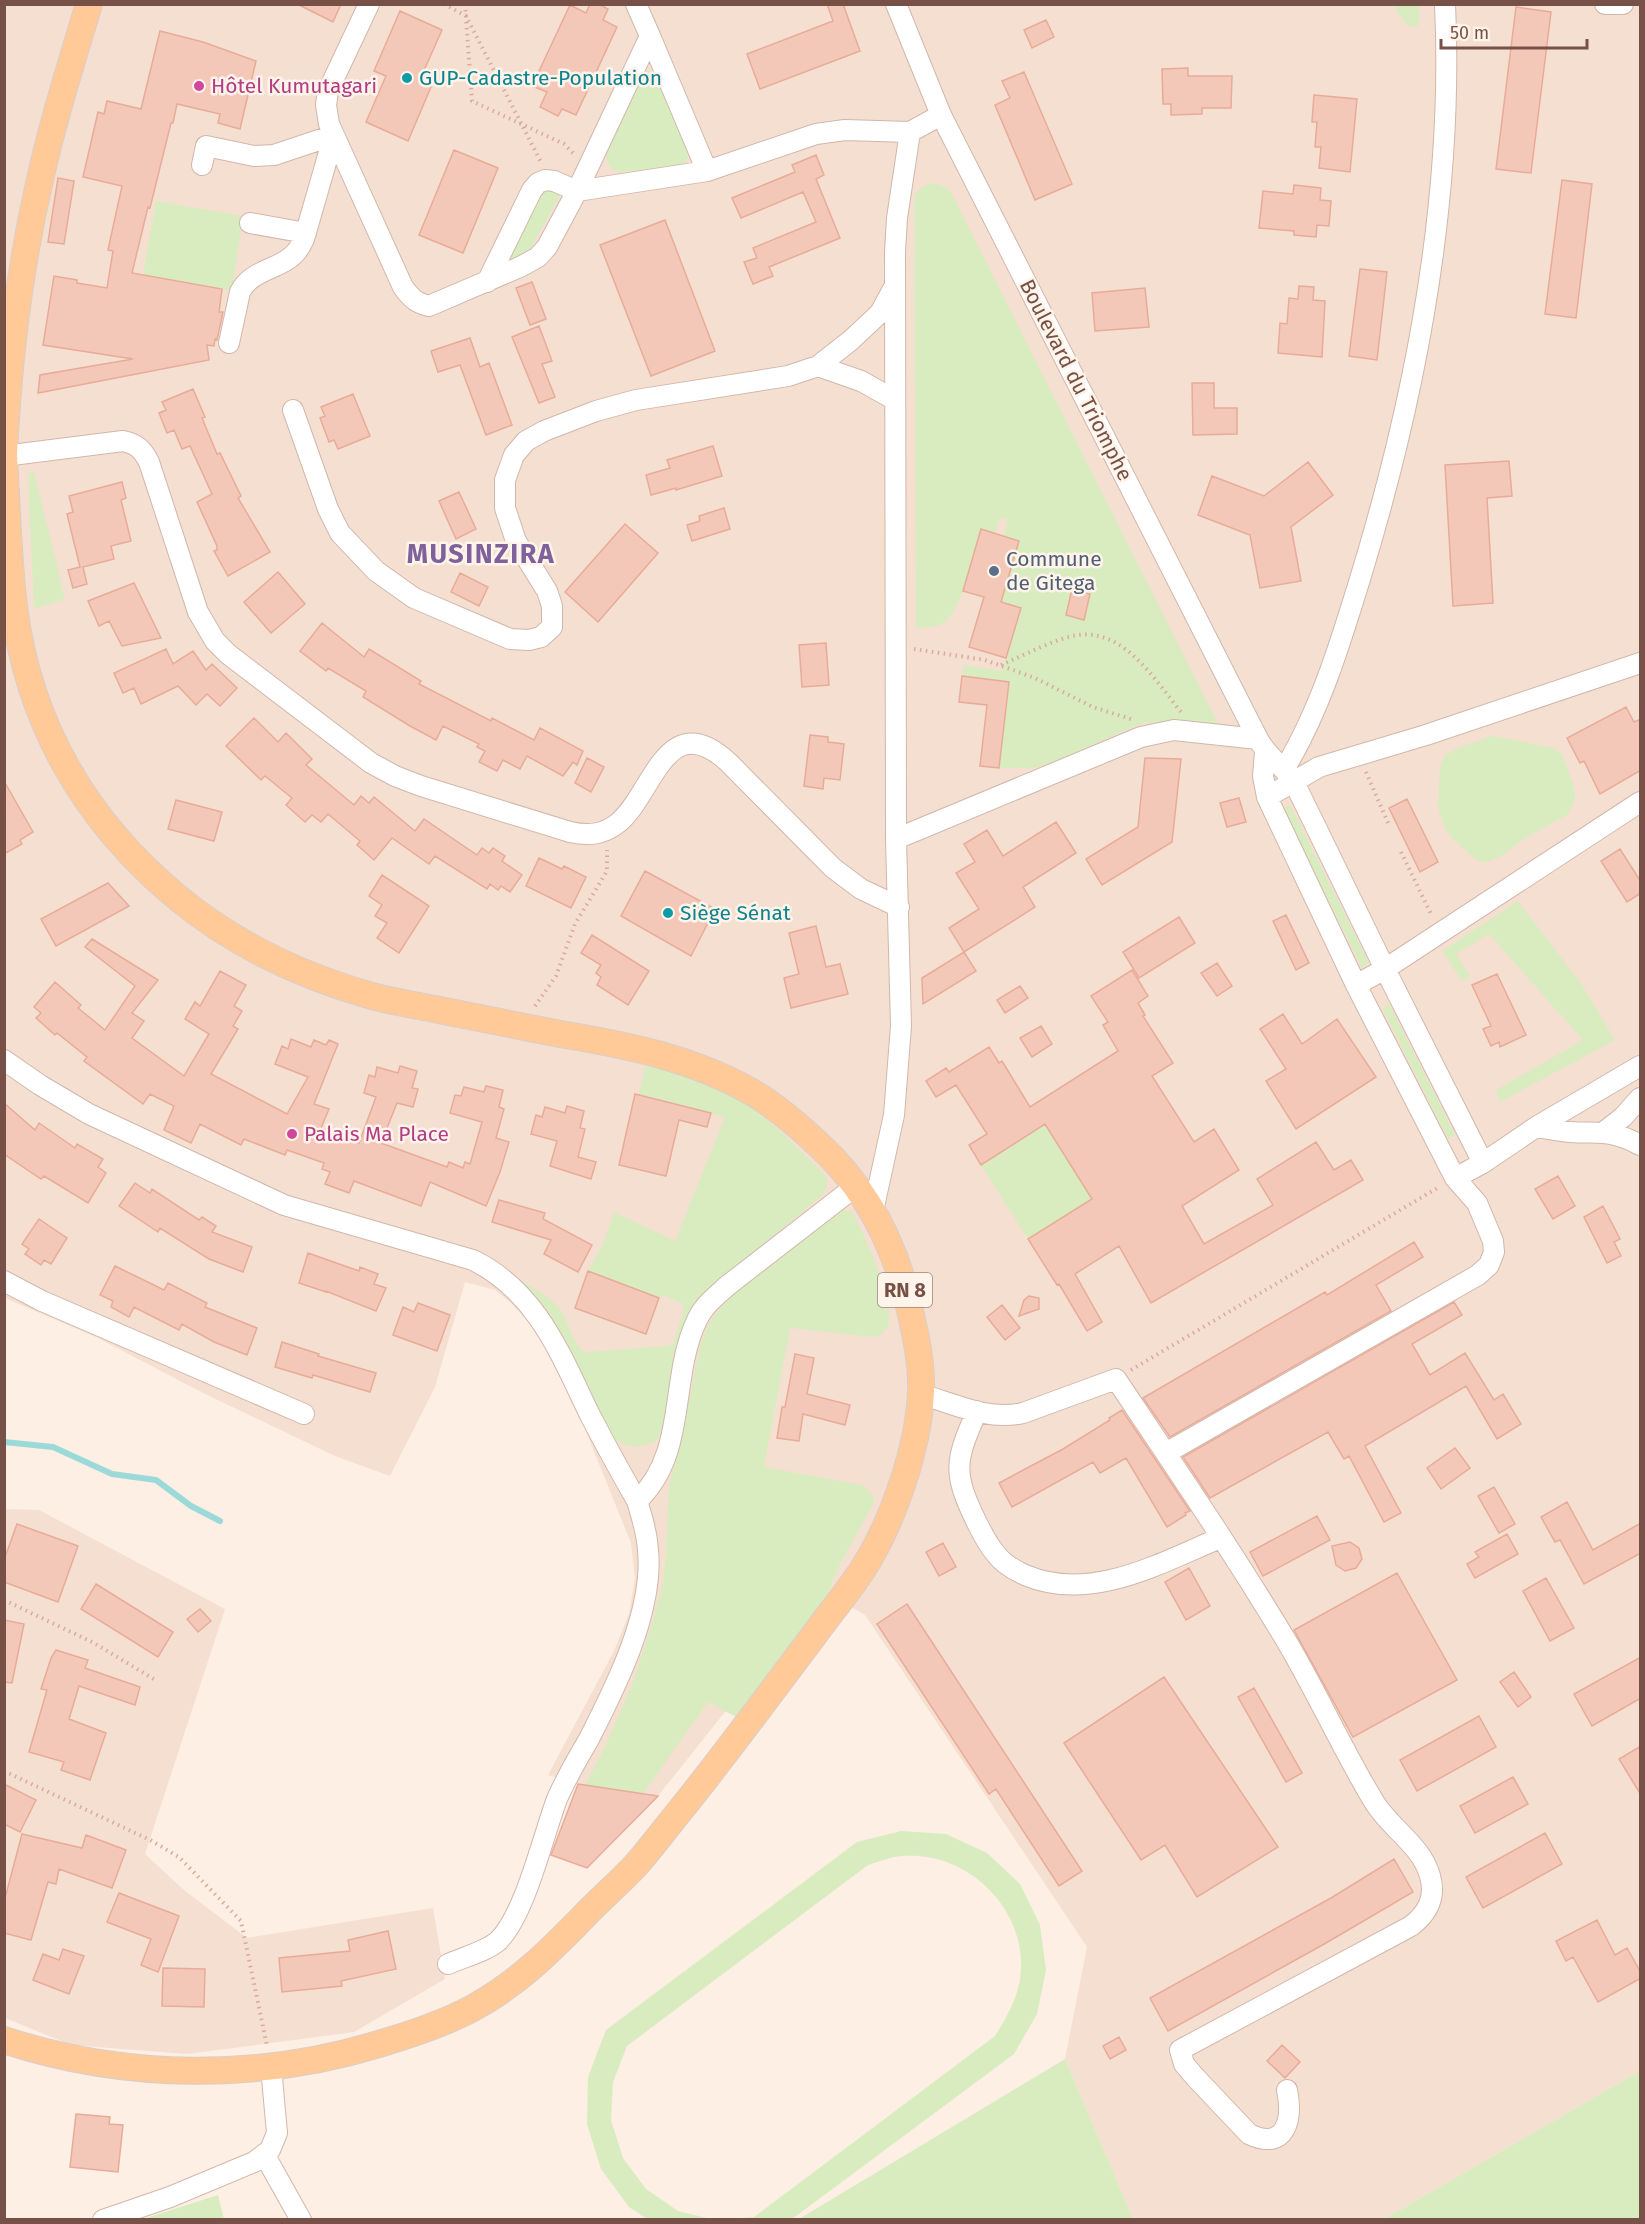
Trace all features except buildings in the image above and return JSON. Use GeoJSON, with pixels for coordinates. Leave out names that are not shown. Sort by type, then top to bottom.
{"type":"FeatureCollection","features":[{"type":"Feature","properties":{"kind":"main road","name":"RN 8"},"geometry":{"type":"LineString","coordinates":[[4,2040],[83,2060],[140,2068],[190,2072],[272,2067],[350,2053],[419,2032],[472,2008],[532,1969],[636,1865],[721,1760],[863,1568],[891,1514],[906,1473],[921,1394],[919,1354],[906,1292],[894,1254],[873,1210],[832,1157],[783,1114],[758,1096],[729,1080],[667,1057],[622,1044],[516,1026],[378,998],[309,976],[250,947],[182,901],[149,872],[116,837],[89,803],[63,763],[32,693],[14,610],[4,456],[7,403],[24,264],[39,184],[89,4]]}},
{"type":"Feature","properties":{"kind":"street"},"geometry":{"type":"LineString","coordinates":[[369,4],[328,91],[326,105],[329,124],[410,298],[419,304],[429,306],[487,282],[538,257],[547,247],[577,191],[650,36]]}},
{"type":"Feature","properties":{"kind":"street"},"geometry":{"type":"LineString","coordinates":[[636,4],[707,171]]}},
{"type":"Feature","properties":{"kind":"street"},"geometry":{"type":"LineString","coordinates":[[1267,797],[1290,775],[1318,704],[1372,539],[1397,443],[1431,272],[1441,185],[1446,81],[1444,4]]}},
{"type":"Feature","properties":{"kind":"street"},"geometry":{"type":"LineString","coordinates":[[1605,4],[1623,4]]}},
{"type":"Feature","properties":{"kind":"street","name":"Boulevard du Triomphe"},"geometry":{"type":"LineString","coordinates":[[900,9],[941,115],[1262,745]]}},
{"type":"Feature","properties":{"kind":"street"},"geometry":{"type":"LineString","coordinates":[[487,282],[532,190],[538,183],[550,180],[577,191],[707,171],[816,134],[845,130],[910,132],[941,115]]}},
{"type":"Feature","properties":{"kind":"street"},"geometry":{"type":"LineString","coordinates":[[873,1210],[894,1115],[901,1026],[896,839],[894,286],[897,218],[910,132]]}},
{"type":"Feature","properties":{"kind":"street"},"geometry":{"type":"LineString","coordinates":[[202,165],[206,146],[254,156],[274,155],[334,135]]}},
{"type":"Feature","properties":{"kind":"street"},"geometry":{"type":"LineString","coordinates":[[229,343],[240,292],[244,284],[251,277],[281,263],[296,252],[306,232],[334,135]]}},
{"type":"Feature","properties":{"kind":"street"},"geometry":{"type":"LineString","coordinates":[[250,223],[306,232]]}},
{"type":"Feature","properties":{"kind":"street"},"geometry":{"type":"LineString","coordinates":[[293,410],[328,509],[340,533],[358,554],[376,571],[414,598],[510,639],[529,640],[541,637],[552,627],[552,606],[547,591],[516,541],[505,508],[505,480],[514,455],[526,441],[544,430],[596,411],[636,400],[788,376],[818,366],[880,313],[894,286]]}},
{"type":"Feature","properties":{"kind":"street"},"geometry":{"type":"LineString","coordinates":[[818,366],[861,381],[895,400]]}},
{"type":"Feature","properties":{"kind":"street"},"geometry":{"type":"LineString","coordinates":[[4,456],[123,441],[134,443],[143,451],[149,462],[198,612],[210,634],[228,654],[371,763],[395,776],[584,835],[603,831],[618,822],[626,814],[665,755],[683,745],[693,744],[717,752],[833,868],[861,889],[899,907]]}},
{"type":"Feature","properties":{"kind":"street"},"geometry":{"type":"LineString","coordinates":[[1290,775],[1426,735],[1641,663]]}},
{"type":"Feature","properties":{"kind":"street"},"geometry":{"type":"LineString","coordinates":[[896,839],[1141,737],[1174,730],[1196,731],[1262,745],[1290,775],[1483,1163]]}},
{"type":"Feature","properties":{"kind":"street"},"geometry":{"type":"LineString","coordinates":[[1166,1453],[1478,1275],[1489,1265],[1494,1252],[1493,1241],[1477,1203],[1455,1178],[1356,985],[1267,797],[1263,776],[1262,745]]}},
{"type":"Feature","properties":{"kind":"street"},"geometry":{"type":"LineString","coordinates":[[1356,985],[1385,969],[1641,802]]}},
{"type":"Feature","properties":{"kind":"street"},"geometry":{"type":"LineString","coordinates":[[4,1060],[89,1114],[284,1205],[473,1260],[491,1269],[515,1287],[549,1331],[606,1446],[637,1501],[647,1540],[648,1577],[630,1649],[597,1722],[558,1797],[520,1904],[508,1928],[497,1942],[448,1964]]}},
{"type":"Feature","properties":{"kind":"street"},"geometry":{"type":"LineString","coordinates":[[1455,1178],[1483,1163],[1536,1127],[1641,1066]]}},
{"type":"Feature","properties":{"kind":"street"},"geometry":{"type":"LineString","coordinates":[[1604,1132],[1623,1117],[1641,1098]]}},
{"type":"Feature","properties":{"kind":"street"},"geometry":{"type":"LineString","coordinates":[[1536,1127],[1570,1132],[1604,1132],[1626,1137],[1641,1145]]}},
{"type":"Feature","properties":{"kind":"street"},"geometry":{"type":"LineString","coordinates":[[637,1501],[647,1492],[665,1457],[675,1418],[685,1359],[697,1318],[727,1286],[856,1186]]}},
{"type":"Feature","properties":{"kind":"street"},"geometry":{"type":"LineString","coordinates":[[4,1281],[42,1301],[304,1414]]}},
{"type":"Feature","properties":{"kind":"street"},"geometry":{"type":"LineString","coordinates":[[921,1394],[994,1416],[1010,1416],[1116,1379],[1285,1638],[1374,1803],[1413,1846],[1423,1861],[1430,1875],[1433,1891],[1430,1905],[1424,1916],[1412,1926],[1180,2050],[1184,2064],[1195,2077],[1249,2134],[1259,2139],[1271,2139],[1282,2133],[1288,2124],[1291,2107],[1287,2090]]}},
{"type":"Feature","properties":{"kind":"street"},"geometry":{"type":"LineString","coordinates":[[977,1411],[959,1458],[960,1480],[980,1530],[996,1554],[1012,1569],[1037,1580],[1060,1585],[1086,1584],[1141,1571],[1220,1538]]}},
{"type":"Feature","properties":{"kind":"street"},"geometry":{"type":"LineString","coordinates":[[104,2220],[170,2197],[254,2162],[270,2150],[277,2133],[272,2067]]}},
{"type":"Feature","properties":{"kind":"street"},"geometry":{"type":"LineString","coordinates":[[264,2154],[301,2220]]}},
{"type":"Feature","properties":{"kind":"path"},"geometry":{"type":"LineString","coordinates":[[444,4],[466,16],[550,180]]}},
{"type":"Feature","properties":{"kind":"path"},"geometry":{"type":"LineString","coordinates":[[465,4],[472,101],[564,144],[588,167]]}},
{"type":"Feature","properties":{"kind":"path"},"geometry":{"type":"LineString","coordinates":[[1000,665],[1066,637],[1079,635],[1103,638],[1126,648],[1136,657],[1196,731]]}},
{"type":"Feature","properties":{"kind":"path"},"geometry":{"type":"LineString","coordinates":[[896,646],[965,656],[1000,665],[1054,686],[1093,707],[1174,730]]}},
{"type":"Feature","properties":{"kind":"path"},"geometry":{"type":"LineString","coordinates":[[1359,755],[1389,825]]}},
{"type":"Feature","properties":{"kind":"path"},"geometry":{"type":"LineString","coordinates":[[516,1026],[547,991],[556,976],[576,924],[607,871],[608,853],[603,831]]}},
{"type":"Feature","properties":{"kind":"path"},"geometry":{"type":"LineString","coordinates":[[1401,852],[1441,932]]}},
{"type":"Feature","properties":{"kind":"path"},"geometry":{"type":"LineString","coordinates":[[1116,1379],[1455,1178]]}},
{"type":"Feature","properties":{"kind":"path"},"geometry":{"type":"LineString","coordinates":[[4,1600],[94,1643],[158,1681]]}},
{"type":"Feature","properties":{"kind":"path"},"geometry":{"type":"LineString","coordinates":[[4,1771],[150,1840],[179,1857],[241,1921],[272,2067]]}},
{"type":"Feature","properties":{"kind":"shaded area"},"geometry":{"type":"Polygon","coordinates":[[[5,5],[1640,5],[1640,2071],[1384,2219],[1133,2219],[1065,2059],[1087,1947],[865,1615],[822,1590],[658,1796],[578,1784],[548,1775],[614,1651],[629,1614],[635,1578],[631,1543],[570,1392],[542,1342],[523,1315],[510,1302],[495,1290],[465,1282],[435,1387],[390,1476],[335,1456],[203,1393],[98,1338],[5,1298],[5,5]]]}},
{"type":"Feature","properties":{"kind":"shaded area"},"geometry":{"type":"Polygon","coordinates":[[[4,1509],[39,1510],[225,1609],[145,1854],[184,1890],[247,1938],[433,1908],[445,1979],[354,2032],[187,2054],[71,2045],[5,2018],[4,1509]]]}},
{"type":"Feature","properties":{"kind":"green space"},"geometry":{"type":"Polygon","coordinates":[[[1393,5],[1419,5],[1419,25],[1413,27],[1407,25],[1393,5]]]}},
{"type":"Feature","properties":{"kind":"green space"},"geometry":{"type":"Polygon","coordinates":[[[650,71],[659,77],[689,147],[689,156],[679,166],[621,172],[613,170],[607,162],[606,153],[637,79],[642,72],[650,71]]]}},
{"type":"Feature","properties":{"kind":"green space"},"geometry":{"type":"Polygon","coordinates":[[[935,183],[951,192],[1221,730],[1189,723],[1143,723],[1034,768],[999,768],[1009,682],[962,676],[964,665],[1002,671],[1020,608],[1001,602],[1019,541],[1004,536],[1008,520],[1000,518],[995,534],[981,530],[964,589],[948,619],[937,626],[916,628],[914,197],[922,187],[935,183]]]}},
{"type":"Feature","properties":{"kind":"green space"},"geometry":{"type":"Polygon","coordinates":[[[546,189],[561,193],[527,254],[506,263],[539,195],[546,189]]]}},
{"type":"Feature","properties":{"kind":"green space"},"geometry":{"type":"Polygon","coordinates":[[[156,201],[243,216],[232,291],[143,275],[156,201]]]}},
{"type":"Feature","properties":{"kind":"green space"},"geometry":{"type":"Polygon","coordinates":[[[34,472],[65,599],[34,609],[28,473],[34,472]]]}},
{"type":"Feature","properties":{"kind":"green space"},"geometry":{"type":"Polygon","coordinates":[[[1492,736],[1551,747],[1562,754],[1574,787],[1575,800],[1568,814],[1527,837],[1501,856],[1487,862],[1478,861],[1452,838],[1445,829],[1438,807],[1440,769],[1444,756],[1455,749],[1492,736]]]}},
{"type":"Feature","properties":{"kind":"green space"},"geometry":{"type":"Polygon","coordinates":[[[1290,805],[1369,963],[1362,968],[1283,809],[1290,805]]]}},
{"type":"Feature","properties":{"kind":"green space"},"geometry":{"type":"Polygon","coordinates":[[[1518,901],[1582,985],[1615,1040],[1500,1102],[1496,1090],[1583,1040],[1489,934],[1456,954],[1470,976],[1462,981],[1442,951],[1518,901]]]}},
{"type":"Feature","properties":{"kind":"green space"},"geometry":{"type":"Polygon","coordinates":[[[1389,1004],[1455,1135],[1448,1139],[1382,1008],[1389,1004]]]}},
{"type":"Feature","properties":{"kind":"green space"},"geometry":{"type":"Polygon","coordinates":[[[645,1066],[702,1082],[745,1103],[789,1140],[823,1173],[827,1182],[823,1195],[722,1278],[693,1308],[680,1342],[661,1433],[656,1441],[649,1444],[629,1446],[611,1436],[606,1430],[557,1326],[545,1308],[520,1280],[546,1296],[559,1308],[573,1338],[585,1352],[673,1344],[683,1312],[683,1304],[663,1295],[659,1298],[588,1271],[604,1242],[614,1212],[675,1241],[725,1117],[639,1095],[645,1066]]]}},
{"type":"Feature","properties":{"kind":"green space"},"geometry":{"type":"Polygon","coordinates":[[[1045,1124],[1092,1199],[1028,1239],[981,1165],[1045,1124]]]}},
{"type":"Feature","properties":{"kind":"green space"},"geometry":{"type":"Polygon","coordinates":[[[843,1210],[853,1213],[878,1269],[887,1301],[888,1327],[879,1336],[872,1337],[790,1328],[764,1467],[862,1485],[874,1496],[873,1504],[839,1566],[828,1593],[738,1718],[708,1702],[643,1794],[585,1785],[604,1749],[633,1682],[655,1614],[663,1581],[666,1555],[669,1485],[681,1440],[700,1346],[709,1322],[730,1297],[843,1210]]]}},
{"type":"Feature","properties":{"kind":"green space"},"geometry":{"type":"Polygon","coordinates":[[[901,1831],[946,1834],[987,1853],[1020,1884],[1040,1925],[1046,1970],[1037,2014],[1014,2054],[792,2219],[728,2219],[754,2217],[995,2036],[1013,2004],[1021,1969],[1019,1946],[1013,1924],[1002,1904],[987,1887],[969,1873],[948,1863],[926,1857],[899,1856],[868,1865],[627,2046],[613,2082],[611,2120],[623,2158],[646,2189],[678,2211],[711,2219],[647,2219],[629,2207],[601,2169],[587,2124],[588,2077],[606,2030],[857,1842],[901,1831]]]}},
{"type":"Feature","properties":{"kind":"green space"},"geometry":{"type":"Polygon","coordinates":[[[1065,2059],[1133,2219],[799,2219],[1065,2059]]]}},
{"type":"Feature","properties":{"kind":"green space"},"geometry":{"type":"Polygon","coordinates":[[[1640,2071],[1640,2219],[1384,2219],[1640,2071]]]}},
{"type":"Feature","properties":{"kind":"green space"},"geometry":{"type":"Polygon","coordinates":[[[218,2195],[224,2219],[143,2219],[218,2195]]]}},
{"type":"Feature","properties":{"kind":"waterway"},"geometry":{"type":"LineString","coordinates":[[4,1442],[53,1447],[112,1474],[156,1480],[191,1506],[220,1521]]}},
{"type":"Feature","properties":{"kind":"place","name":"GUP-Cadastre-Population"},"geometry":{"type":"Point","coordinates":[407,78]}},
{"type":"Feature","properties":{"kind":"place","name":"Hôtel Kumutagari"},"geometry":{"type":"Point","coordinates":[199,86]}},
{"type":"Feature","properties":{"kind":"place","name":"Commune de Gitega"},"geometry":{"type":"Point","coordinates":[994,571]}},
{"type":"Feature","properties":{"kind":"place","name":"Siège Sénat"},"geometry":{"type":"Point","coordinates":[668,913]}},
{"type":"Feature","properties":{"kind":"place","name":"Palais Ma Place"},"geometry":{"type":"Point","coordinates":[292,1134]}},
{"type":"Feature","properties":{"kind":"district","name":"MUSINZIRA"},"geometry":{"type":"Point","coordinates":[481,554]}}]}
